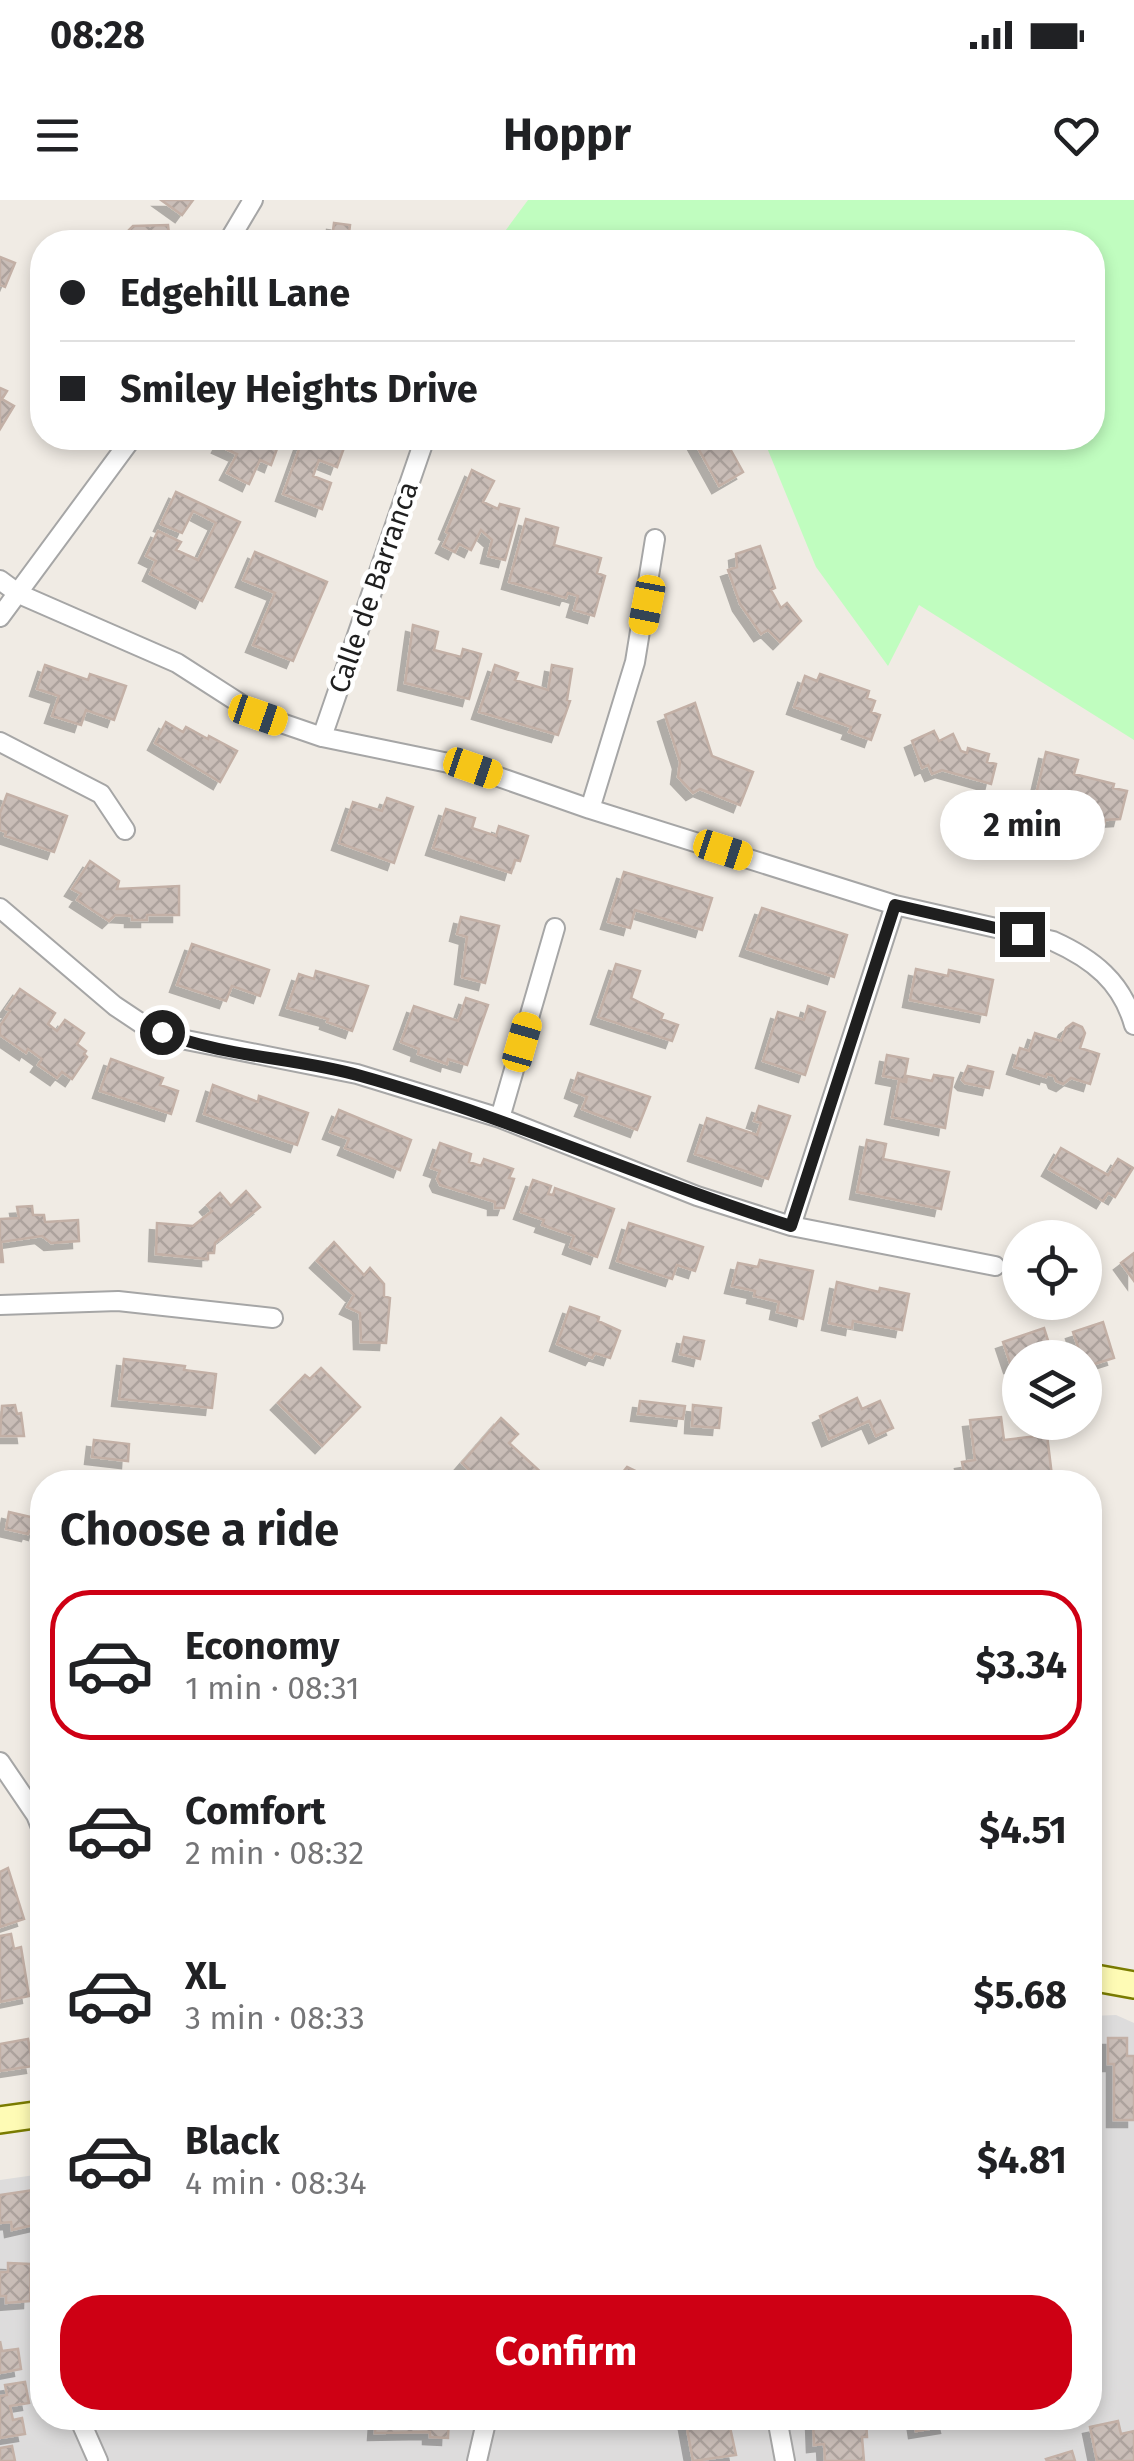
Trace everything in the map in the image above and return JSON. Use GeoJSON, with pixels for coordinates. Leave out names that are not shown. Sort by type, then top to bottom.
{"type":"FeatureCollection","features":[{"type":"Feature","properties":{"kind":"main road"},"geometry":{"type":"LineString","coordinates":[[1102,1979],[1134,1985]]}},
{"type":"Feature","properties":{"kind":"main road"},"geometry":{"type":"LineString","coordinates":[[0,2120],[30,2116]]}},
{"type":"Feature","properties":{"kind":"street"},"geometry":{"type":"LineString","coordinates":[[235,230],[254,200]]}},
{"type":"Feature","properties":{"kind":"street"},"geometry":{"type":"LineString","coordinates":[[0,617],[123,450]]}},
{"type":"Feature","properties":{"kind":"street","name":"Calle de Barranca"},"geometry":{"type":"LineString","coordinates":[[322,738],[421,450]]}},
{"type":"Feature","properties":{"kind":"street"},"geometry":{"type":"LineString","coordinates":[[590,809],[635,662],[654,540]]}},
{"type":"Feature","properties":{"kind":"street"},"geometry":{"type":"LineString","coordinates":[[0,580],[20,594],[177,662],[258,715],[322,738],[473,768],[895,905],[1054,941],[1078,952],[1115,984],[1134,1026]]}},
{"type":"Feature","properties":{"kind":"street"},"geometry":{"type":"LineString","coordinates":[[0,742],[101,794],[125,830]]}},
{"type":"Feature","properties":{"kind":"street"},"geometry":{"type":"LineString","coordinates":[[791,1226],[895,905]]}},
{"type":"Feature","properties":{"kind":"street"},"geometry":{"type":"LineString","coordinates":[[0,908],[115,1006],[142,1024],[181,1040],[357,1074],[500,1118],[696,1196],[791,1226],[994,1266]]}},
{"type":"Feature","properties":{"kind":"street"},"geometry":{"type":"LineString","coordinates":[[500,1118],[555,928]]}},
{"type":"Feature","properties":{"kind":"street"},"geometry":{"type":"LineString","coordinates":[[0,1304],[118,1301],[273,1318]]}},
{"type":"Feature","properties":{"kind":"street"},"geometry":{"type":"LineString","coordinates":[[0,1762],[30,1806]]}},
{"type":"Feature","properties":{"kind":"street"},"geometry":{"type":"LineString","coordinates":[[84,2430],[98,2461]]}},
{"type":"Feature","properties":{"kind":"street"},"geometry":{"type":"LineString","coordinates":[[477,2461],[484,2430]]}},
{"type":"Feature","properties":{"kind":"street"},"geometry":{"type":"LineString","coordinates":[[779,2430],[785,2461]]}},
{"type":"Feature","properties":{"kind":"shaded area"},"geometry":{"type":"Polygon","coordinates":[[[1116,2015],[1134,2023],[1134,2461],[0,2461],[0,2180],[30,2176],[30,2430],[1102,2430],[1102,2016],[1116,2015]]]}},
{"type":"Feature","properties":{"kind":"green space"},"geometry":{"type":"Polygon","coordinates":[[[528,200],[1134,200],[1134,740],[919,605],[888,666],[816,567],[768,450],[1105,450],[1105,230],[506,230],[528,200]]]}},
{"type":"Feature","properties":{"kind":"building"},"geometry":{"type":"Polygon","coordinates":[[[161,200],[193,200],[182,215],[161,200]]]}},
{"type":"Feature","properties":{"kind":"building"},"geometry":{"type":"Polygon","coordinates":[[[334,223],[350,225],[349,230],[333,230],[334,223]]]}},
{"type":"Feature","properties":{"kind":"building"},"geometry":{"type":"Polygon","coordinates":[[[168,225],[169,230],[129,230],[133,226],[168,225]]]}},
{"type":"Feature","properties":{"kind":"building"},"geometry":{"type":"Polygon","coordinates":[[[0,257],[15,263],[5,287],[0,285],[0,257]]]}},
{"type":"Feature","properties":{"kind":"building"},"geometry":{"type":"Polygon","coordinates":[[[0,388],[7,391],[2,399],[14,406],[0,429],[0,388]]]}},
{"type":"Feature","properties":{"kind":"building"},"geometry":{"type":"Polygon","coordinates":[[[228,450],[277,450],[271,465],[260,460],[249,484],[227,473],[237,454],[228,450]]]}},
{"type":"Feature","properties":{"kind":"building"},"geometry":{"type":"Polygon","coordinates":[[[299,450],[343,450],[337,467],[319,460],[313,476],[331,483],[322,509],[283,494],[299,450]]]}},
{"type":"Feature","properties":{"kind":"building"},"geometry":{"type":"Polygon","coordinates":[[[699,450],[731,450],[743,472],[719,486],[699,450]]]}},
{"type":"Feature","properties":{"kind":"building"},"geometry":{"type":"Polygon","coordinates":[[[472,470],[494,481],[483,502],[498,509],[500,504],[519,509],[505,560],[488,556],[492,540],[481,530],[471,550],[459,544],[455,552],[443,546],[472,470]]]}},
{"type":"Feature","properties":{"kind":"building"},"geometry":{"type":"Polygon","coordinates":[[[176,492],[240,522],[202,601],[150,574],[156,561],[146,556],[158,531],[181,542],[176,550],[198,560],[216,523],[193,511],[182,533],[161,524],[176,492]]]}},
{"type":"Feature","properties":{"kind":"building"},"geometry":{"type":"Polygon","coordinates":[[[526,519],[558,528],[554,545],[601,558],[597,573],[605,576],[594,616],[574,610],[578,596],[568,593],[566,598],[509,582],[526,519]]]}},
{"type":"Feature","properties":{"kind":"building"},"geometry":{"type":"Polygon","coordinates":[[[760,546],[775,588],[771,590],[781,608],[787,603],[801,621],[780,642],[768,630],[761,634],[740,604],[728,570],[737,567],[736,554],[760,546]]]}},
{"type":"Feature","properties":{"kind":"building"},"geometry":{"type":"Polygon","coordinates":[[[255,552],[327,582],[293,661],[253,645],[275,593],[243,580],[255,552]]]}},
{"type":"Feature","properties":{"kind":"building"},"geometry":{"type":"Polygon","coordinates":[[[413,625],[438,632],[434,650],[461,657],[463,649],[481,654],[469,699],[405,683],[413,625]]]}},
{"type":"Feature","properties":{"kind":"building"},"geometry":{"type":"Polygon","coordinates":[[[45,665],[88,680],[90,674],[126,686],[114,720],[86,710],[81,725],[52,716],[59,696],[37,689],[45,665]]]}},
{"type":"Feature","properties":{"kind":"building"},"geometry":{"type":"Polygon","coordinates":[[[495,665],[518,673],[515,680],[548,690],[552,665],[572,669],[567,700],[570,701],[558,735],[479,712],[495,665]]]}},
{"type":"Feature","properties":{"kind":"building"},"geometry":{"type":"Polygon","coordinates":[[[820,674],[869,691],[867,698],[875,701],[871,712],[880,715],[871,740],[849,732],[851,727],[794,707],[805,676],[817,681],[820,674]]]}},
{"type":"Feature","properties":{"kind":"building"},"geometry":{"type":"Polygon","coordinates":[[[695,703],[712,756],[753,772],[740,805],[700,789],[693,793],[678,777],[680,762],[665,715],[695,703]]]}},
{"type":"Feature","properties":{"kind":"building"},"geometry":{"type":"Polygon","coordinates":[[[166,722],[183,732],[186,727],[208,739],[209,736],[237,751],[220,782],[155,743],[166,722]]]}},
{"type":"Feature","properties":{"kind":"building"},"geometry":{"type":"Polygon","coordinates":[[[934,731],[939,741],[953,734],[961,751],[967,753],[968,748],[989,754],[987,762],[996,764],[991,784],[942,770],[932,774],[928,765],[922,768],[912,741],[934,731]]]}},
{"type":"Feature","properties":{"kind":"building"},"geometry":{"type":"Polygon","coordinates":[[[1046,752],[1078,760],[1074,774],[1127,791],[1120,819],[1105,820],[1102,833],[1058,823],[1061,809],[1034,803],[1046,752]]]}},
{"type":"Feature","properties":{"kind":"building"},"geometry":{"type":"Polygon","coordinates":[[[7,794],[67,816],[54,852],[5,836],[6,832],[0,830],[0,813],[7,794]]]}},
{"type":"Feature","properties":{"kind":"building"},"geometry":{"type":"Polygon","coordinates":[[[387,798],[413,807],[394,863],[339,843],[353,802],[382,811],[387,798]]]}},
{"type":"Feature","properties":{"kind":"building"},"geometry":{"type":"Polygon","coordinates":[[[446,809],[475,818],[472,828],[496,836],[499,826],[528,836],[520,861],[515,860],[511,873],[433,848],[446,809]]]}},
{"type":"Feature","properties":{"kind":"building"},"geometry":{"type":"Polygon","coordinates":[[[90,861],[119,881],[117,889],[179,886],[179,915],[147,915],[147,920],[132,920],[132,916],[115,915],[109,921],[77,900],[81,894],[72,889],[90,861]]]}},
{"type":"Feature","properties":{"kind":"building"},"geometry":{"type":"Polygon","coordinates":[[[624,872],[712,898],[702,930],[635,910],[630,928],[608,922],[624,872]]]}},
{"type":"Feature","properties":{"kind":"building"},"geometry":{"type":"Polygon","coordinates":[[[762,908],[847,935],[834,977],[747,949],[762,908]]]}},
{"type":"Feature","properties":{"kind":"building"},"geometry":{"type":"Polygon","coordinates":[[[461,917],[499,926],[485,983],[462,977],[467,937],[457,934],[461,917]]]}},
{"type":"Feature","properties":{"kind":"building"},"geometry":{"type":"Polygon","coordinates":[[[192,944],[269,970],[260,996],[232,986],[226,1001],[177,985],[192,944]]]}},
{"type":"Feature","properties":{"kind":"building"},"geometry":{"type":"Polygon","coordinates":[[[616,964],[640,971],[631,998],[663,1014],[661,1019],[678,1025],[672,1041],[598,1017],[616,964]]]}},
{"type":"Feature","properties":{"kind":"building"},"geometry":{"type":"Polygon","coordinates":[[[916,969],[948,976],[949,970],[993,980],[986,1015],[910,1000],[916,969]]]}},
{"type":"Feature","properties":{"kind":"building"},"geometry":{"type":"Polygon","coordinates":[[[316,971],[368,986],[352,1031],[327,1022],[328,1019],[287,1008],[299,974],[314,979],[316,971]]]}},
{"type":"Feature","properties":{"kind":"building"},"geometry":{"type":"Polygon","coordinates":[[[20,989],[55,1013],[48,1024],[57,1031],[65,1020],[84,1033],[77,1044],[87,1057],[72,1079],[62,1072],[57,1078],[38,1065],[42,1059],[0,1035],[0,1026],[10,1011],[6,1009],[20,989]]]}},
{"type":"Feature","properties":{"kind":"building"},"geometry":{"type":"Polygon","coordinates":[[[466,998],[488,1005],[467,1065],[448,1059],[447,1064],[418,1054],[419,1049],[401,1042],[414,1006],[458,1021],[466,998]]]}},
{"type":"Feature","properties":{"kind":"building"},"geometry":{"type":"Polygon","coordinates":[[[808,1006],[825,1012],[805,1075],[763,1061],[778,1012],[804,1020],[808,1006]]]}},
{"type":"Feature","properties":{"kind":"building"},"geometry":{"type":"Polygon","coordinates":[[[1073,1023],[1085,1033],[1080,1048],[1099,1054],[1090,1084],[1071,1078],[1063,1084],[1054,1076],[1014,1067],[1020,1048],[1029,1051],[1035,1033],[1061,1041],[1066,1028],[1073,1023]]]}},
{"type":"Feature","properties":{"kind":"building"},"geometry":{"type":"Polygon","coordinates":[[[887,1055],[908,1059],[904,1080],[883,1076],[887,1055]]]}},
{"type":"Feature","properties":{"kind":"building"},"geometry":{"type":"Polygon","coordinates":[[[111,1059],[163,1078],[160,1085],[178,1091],[171,1114],[100,1091],[111,1059]]]}},
{"type":"Feature","properties":{"kind":"building"},"geometry":{"type":"Polygon","coordinates":[[[968,1066],[993,1072],[989,1088],[962,1080],[968,1066]]]}},
{"type":"Feature","properties":{"kind":"building"},"geometry":{"type":"Polygon","coordinates":[[[578,1073],[650,1097],[637,1130],[582,1109],[587,1097],[572,1091],[578,1073]]]}},
{"type":"Feature","properties":{"kind":"building"},"geometry":{"type":"Polygon","coordinates":[[[934,1075],[953,1078],[945,1128],[892,1117],[899,1081],[906,1082],[907,1076],[932,1081],[934,1075]]]}},
{"type":"Feature","properties":{"kind":"building"},"geometry":{"type":"Polygon","coordinates":[[[213,1085],[258,1102],[259,1096],[308,1113],[297,1145],[204,1114],[213,1085]]]}},
{"type":"Feature","properties":{"kind":"building"},"geometry":{"type":"Polygon","coordinates":[[[759,1106],[790,1116],[768,1179],[695,1154],[707,1118],[757,1135],[761,1123],[754,1121],[759,1106]]]}},
{"type":"Feature","properties":{"kind":"building"},"geometry":{"type":"Polygon","coordinates":[[[339,1110],[411,1140],[400,1170],[345,1148],[349,1139],[330,1132],[339,1110]]]}},
{"type":"Feature","properties":{"kind":"building"},"geometry":{"type":"Polygon","coordinates":[[[867,1140],[886,1144],[883,1159],[949,1172],[941,1209],[857,1192],[867,1140]]]}},
{"type":"Feature","properties":{"kind":"building"},"geometry":{"type":"Polygon","coordinates":[[[440,1143],[471,1154],[469,1162],[481,1166],[484,1159],[513,1169],[509,1178],[514,1179],[504,1208],[495,1208],[495,1202],[440,1185],[440,1171],[431,1168],[440,1143]]]}},
{"type":"Feature","properties":{"kind":"building"},"geometry":{"type":"Polygon","coordinates":[[[1061,1148],[1108,1175],[1118,1159],[1133,1168],[1115,1197],[1108,1193],[1103,1201],[1049,1169],[1061,1148]]]}},
{"type":"Feature","properties":{"kind":"building"},"geometry":{"type":"Polygon","coordinates":[[[533,1180],[551,1186],[548,1194],[553,1195],[555,1188],[614,1209],[597,1257],[570,1247],[574,1236],[542,1225],[544,1220],[521,1212],[533,1180]]]}},
{"type":"Feature","properties":{"kind":"building"},"geometry":{"type":"Polygon","coordinates":[[[246,1191],[260,1207],[215,1243],[214,1253],[208,1253],[208,1259],[156,1254],[157,1223],[193,1226],[212,1211],[207,1205],[220,1193],[231,1206],[246,1191]]]}},
{"type":"Feature","properties":{"kind":"building"},"geometry":{"type":"Polygon","coordinates":[[[32,1206],[33,1215],[44,1215],[45,1222],[78,1220],[79,1241],[51,1243],[42,1236],[1,1242],[0,1262],[0,1219],[19,1218],[17,1207],[32,1206]]]}},
{"type":"Feature","properties":{"kind":"building"},"geometry":{"type":"Polygon","coordinates":[[[629,1223],[703,1247],[695,1271],[677,1265],[672,1279],[617,1261],[629,1223]]]}},
{"type":"Feature","properties":{"kind":"building"},"geometry":{"type":"Polygon","coordinates":[[[334,1242],[364,1275],[370,1268],[384,1284],[384,1296],[390,1298],[386,1343],[361,1342],[360,1313],[347,1307],[354,1295],[317,1261],[334,1242]]]}},
{"type":"Feature","properties":{"kind":"building"},"geometry":{"type":"Polygon","coordinates":[[[1134,1253],[1134,1281],[1121,1263],[1134,1253]]]}},
{"type":"Feature","properties":{"kind":"building"},"geometry":{"type":"Polygon","coordinates":[[[760,1260],[813,1271],[803,1319],[777,1312],[779,1302],[732,1286],[738,1263],[758,1267],[760,1260]]]}},
{"type":"Feature","properties":{"kind":"building"},"geometry":{"type":"Polygon","coordinates":[[[837,1282],[909,1294],[902,1330],[853,1321],[852,1328],[829,1323],[837,1282]]]}},
{"type":"Feature","properties":{"kind":"building"},"geometry":{"type":"Polygon","coordinates":[[[570,1307],[599,1317],[598,1321],[620,1331],[610,1358],[595,1353],[592,1358],[557,1344],[570,1307]]]}},
{"type":"Feature","properties":{"kind":"building"},"geometry":{"type":"Polygon","coordinates":[[[1103,1322],[1114,1358],[1102,1362],[1102,1340],[1076,1340],[1073,1332],[1103,1322]]]}},
{"type":"Feature","properties":{"kind":"building"},"geometry":{"type":"Polygon","coordinates":[[[1044,1328],[1048,1340],[1009,1340],[1044,1328]]]}},
{"type":"Feature","properties":{"kind":"building"},"geometry":{"type":"Polygon","coordinates":[[[684,1337],[704,1341],[700,1359],[680,1354],[684,1337]]]}},
{"type":"Feature","properties":{"kind":"building"},"geometry":{"type":"Polygon","coordinates":[[[124,1359],[216,1374],[212,1408],[119,1399],[124,1359]]]}},
{"type":"Feature","properties":{"kind":"building"},"geometry":{"type":"Polygon","coordinates":[[[321,1368],[360,1407],[322,1446],[278,1403],[305,1375],[310,1379],[321,1368]]]}},
{"type":"Feature","properties":{"kind":"building"},"geometry":{"type":"Polygon","coordinates":[[[857,1398],[862,1409],[880,1401],[893,1428],[876,1436],[869,1421],[829,1439],[820,1416],[857,1398]]]}},
{"type":"Feature","properties":{"kind":"building"},"geometry":{"type":"Polygon","coordinates":[[[640,1401],[685,1406],[683,1419],[638,1414],[640,1401]]]}},
{"type":"Feature","properties":{"kind":"building"},"geometry":{"type":"Polygon","coordinates":[[[15,1405],[17,1414],[21,1413],[24,1436],[0,1436],[2,1406],[15,1405]]]}},
{"type":"Feature","properties":{"kind":"building"},"geometry":{"type":"Polygon","coordinates":[[[693,1405],[721,1408],[719,1428],[692,1426],[693,1405]]]}},
{"type":"Feature","properties":{"kind":"building"},"geometry":{"type":"Polygon","coordinates":[[[1001,1417],[1002,1440],[1048,1440],[1051,1470],[963,1470],[962,1462],[975,1460],[970,1420],[1001,1417]]]}},
{"type":"Feature","properties":{"kind":"building"},"geometry":{"type":"Polygon","coordinates":[[[501,1418],[518,1434],[509,1443],[538,1470],[469,1470],[462,1463],[501,1418]]]}},
{"type":"Feature","properties":{"kind":"building"},"geometry":{"type":"Polygon","coordinates":[[[94,1440],[129,1444],[128,1461],[92,1457],[94,1440]]]}},
{"type":"Feature","properties":{"kind":"building"},"geometry":{"type":"Polygon","coordinates":[[[9,1512],[30,1517],[28,1534],[6,1529],[9,1512]]]}},
{"type":"Feature","properties":{"kind":"building"},"geometry":{"type":"Polygon","coordinates":[[[8,1868],[24,1919],[0,1927],[0,1872],[8,1868]]]}},
{"type":"Feature","properties":{"kind":"building"},"geometry":{"type":"Polygon","coordinates":[[[11,1934],[14,1949],[21,1947],[29,1996],[0,2002],[0,1936],[11,1934]]]}},
{"type":"Feature","properties":{"kind":"building"},"geometry":{"type":"Polygon","coordinates":[[[1108,2038],[1127,2038],[1127,2056],[1134,2056],[1134,2120],[1114,2120],[1114,2064],[1108,2064],[1108,2038]]]}},
{"type":"Feature","properties":{"kind":"building"},"geometry":{"type":"Polygon","coordinates":[[[28,2039],[30,2066],[0,2071],[0,2044],[28,2039]]]}},
{"type":"Feature","properties":{"kind":"building"},"geometry":{"type":"Polygon","coordinates":[[[30,2191],[30,2226],[12,2230],[11,2222],[0,2223],[0,2195],[30,2191]]]}},
{"type":"Feature","properties":{"kind":"building"},"geometry":{"type":"Polygon","coordinates":[[[8,2263],[30,2264],[30,2301],[6,2303],[6,2296],[0,2296],[0,2272],[8,2272],[8,2263]]]}},
{"type":"Feature","properties":{"kind":"building"},"geometry":{"type":"Polygon","coordinates":[[[0,2341],[2,2351],[18,2349],[21,2369],[0,2373],[0,2341]]]}},
{"type":"Feature","properties":{"kind":"building"},"geometry":{"type":"Polygon","coordinates":[[[25,2382],[29,2403],[10,2406],[13,2420],[22,2418],[25,2434],[0,2438],[0,2396],[7,2395],[5,2385],[25,2382]]]}},
{"type":"Feature","properties":{"kind":"building"},"geometry":{"type":"Polygon","coordinates":[[[1118,2421],[1121,2434],[1134,2431],[1134,2461],[1097,2461],[1091,2430],[1102,2430],[1102,2424],[1118,2421]]]}},
{"type":"Feature","properties":{"kind":"building"},"geometry":{"type":"Polygon","coordinates":[[[448,2430],[448,2438],[430,2437],[430,2432],[375,2433],[448,2430]]]}},
{"type":"Feature","properties":{"kind":"building"},"geometry":{"type":"Polygon","coordinates":[[[687,2430],[731,2430],[736,2455],[693,2461],[687,2430]]]}},
{"type":"Feature","properties":{"kind":"building"},"geometry":{"type":"Polygon","coordinates":[[[813,2430],[867,2430],[867,2437],[862,2437],[864,2461],[825,2461],[824,2444],[814,2445],[813,2430]]]}},
{"type":"Feature","properties":{"kind":"building"},"geometry":{"type":"Polygon","coordinates":[[[12,2446],[15,2461],[0,2461],[0,2448],[12,2446]]]}},
{"type":"Feature","properties":{"kind":"building"},"geometry":{"type":"Polygon","coordinates":[[[1072,2451],[1075,2461],[1046,2459],[1072,2451]]]}},
{"type":"Feature","properties":{"kind":"route"},"geometry":{"type":"LineString","coordinates":[[162,1032],[220,1050],[357,1074],[500,1118],[696,1196],[791,1226],[895,905],[1022,934]]}}]}
